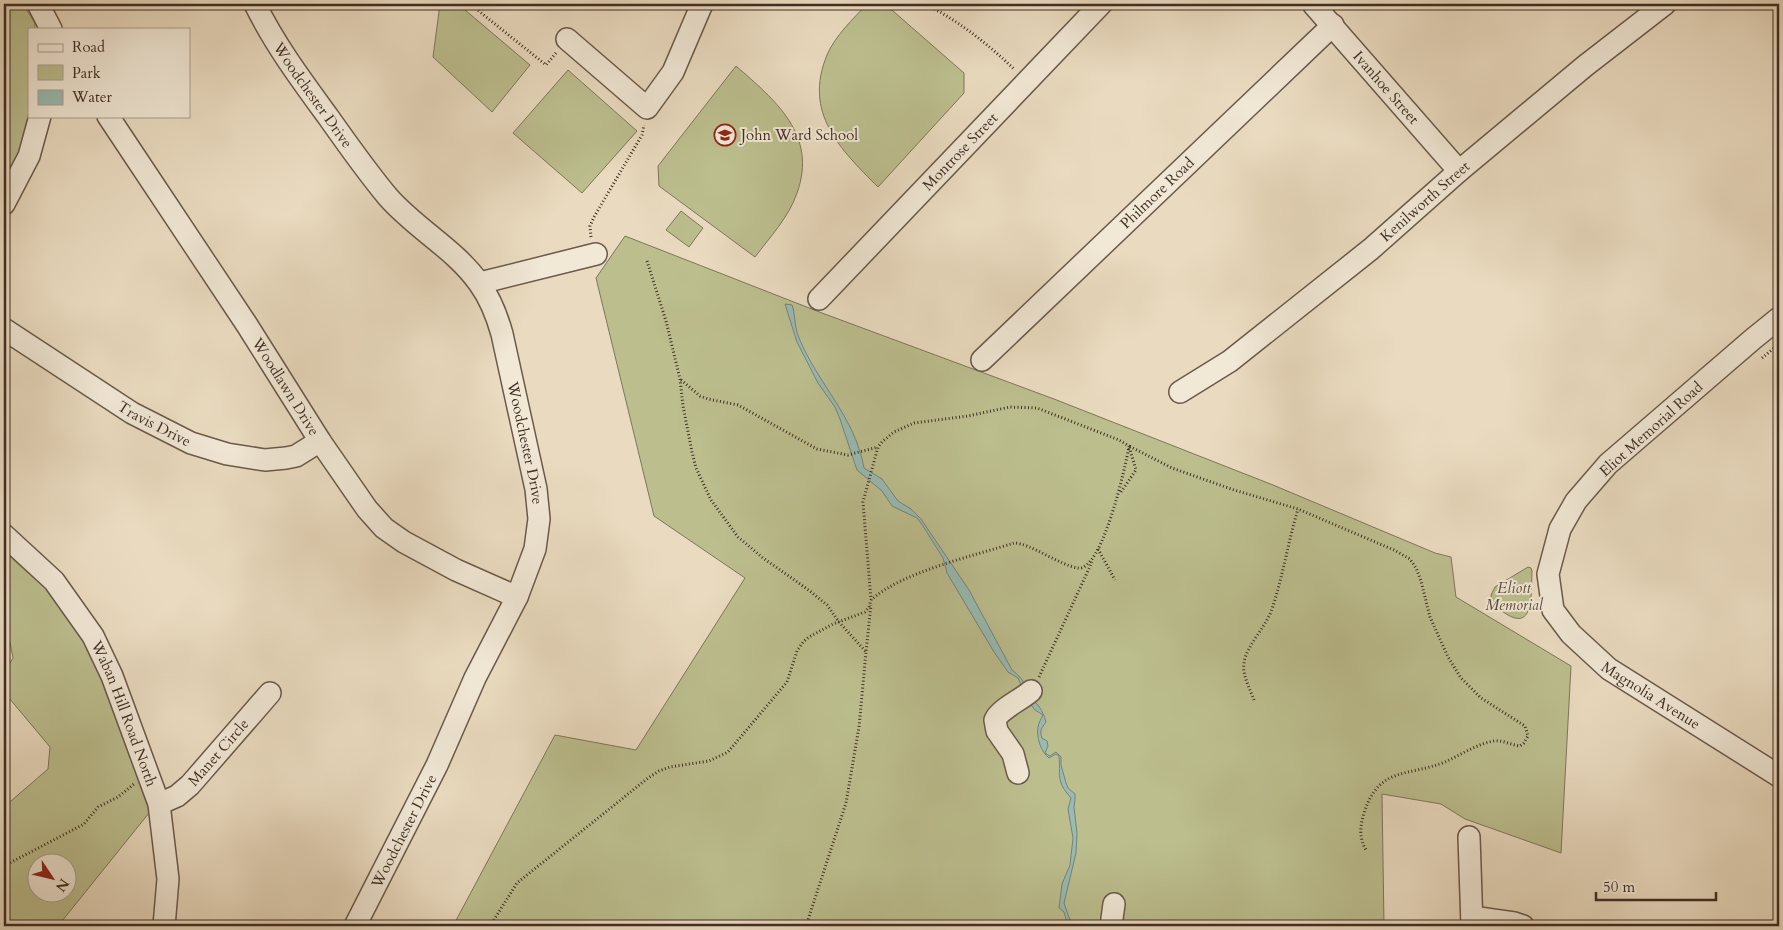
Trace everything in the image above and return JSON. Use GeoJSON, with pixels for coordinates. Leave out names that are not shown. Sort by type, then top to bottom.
{"type":"FeatureCollection","features":[{"type":"Feature","properties":{"kind":"street"},"geometry":{"type":"LineString","coordinates":[[38,4],[50,28]]}},
{"type":"Feature","properties":{"kind":"street","name":"Woodchester Drive"},"geometry":{"type":"LineString","coordinates":[[255,4],[291,66],[389,197],[414,222],[460,261],[480,283],[496,314],[502,334],[536,489],[539,519],[535,549],[517,597],[475,678],[437,765],[355,926]]}},
{"type":"Feature","properties":{"kind":"street"},"geometry":{"type":"LineString","coordinates":[[567,39],[647,108],[675,68],[702,4]]}},
{"type":"Feature","properties":{"kind":"street","name":"Montrose Street"},"geometry":{"type":"LineString","coordinates":[[819,299],[1101,4]]}},
{"type":"Feature","properties":{"kind":"street","name":"Ivanhoe Street"},"geometry":{"type":"LineString","coordinates":[[1313,4],[1459,170]]}},
{"type":"Feature","properties":{"kind":"street","name":"Kenilworth Street"},"geometry":{"type":"LineString","coordinates":[[1180,392],[1238,355],[1371,249],[1459,170],[1585,66],[1665,4]]}},
{"type":"Feature","properties":{"kind":"street","name":"Philmore Road"},"geometry":{"type":"LineString","coordinates":[[982,360],[1333,25]]}},
{"type":"Feature","properties":{"kind":"street"},"geometry":{"type":"LineString","coordinates":[[4,204],[29,156],[39,118]]}},
{"type":"Feature","properties":{"kind":"street","name":"Woodlawn Drive"},"geometry":{"type":"LineString","coordinates":[[109,118],[242,317],[320,441],[367,509],[384,528],[404,542],[456,570],[517,597]]}},
{"type":"Feature","properties":{"kind":"street"},"geometry":{"type":"LineString","coordinates":[[480,283],[596,254]]}},
{"type":"Feature","properties":{"kind":"street","name":"Eliot Memorial Road"},"geometry":{"type":"LineString","coordinates":[[1550,590],[1548,574],[1560,529],[1576,501],[1608,464],[1779,318]]}},
{"type":"Feature","properties":{"kind":"street","name":"Travis Drive"},"geometry":{"type":"LineString","coordinates":[[4,329],[132,413],[190,443],[227,454],[265,460],[296,456],[320,441]]}},
{"type":"Feature","properties":{"kind":"street","name":"Waban Hill Road North"},"geometry":{"type":"LineString","coordinates":[[4,534],[54,581],[93,636],[112,676],[159,804],[168,879],[164,926]]}},
{"type":"Feature","properties":{"kind":"street","name":"Magnolia Avenue"},"geometry":{"type":"LineString","coordinates":[[1550,590],[1553,610],[1571,634],[1608,669],[1779,776]]}},
{"type":"Feature","properties":{"kind":"street","name":"Manet Circle"},"geometry":{"type":"LineString","coordinates":[[159,804],[177,796],[190,785],[270,693]]}},
{"type":"Feature","properties":{"kind":"street"},"geometry":{"type":"LineString","coordinates":[[1018,773],[1013,754],[997,731],[995,720],[1000,713],[1027,695]]}},
{"type":"Feature","properties":{"kind":"street"},"geometry":{"type":"LineString","coordinates":[[1469,837],[1472,921],[1514,923],[1523,926]]}},
{"type":"Feature","properties":{"kind":"street"},"geometry":{"type":"LineString","coordinates":[[1111,926],[1114,904]]}},
{"type":"Feature","properties":{"kind":"path"},"geometry":{"type":"LineString","coordinates":[[470,4],[546,65],[567,39]]}},
{"type":"Feature","properties":{"kind":"path"},"geometry":{"type":"LineString","coordinates":[[926,4],[968,30],[998,54],[1026,82]]}},
{"type":"Feature","properties":{"kind":"path"},"geometry":{"type":"LineString","coordinates":[[596,254],[590,226],[642,135]]}},
{"type":"Feature","properties":{"kind":"path"},"geometry":{"type":"LineString","coordinates":[[647,261],[666,321],[680,379],[683,406],[696,468],[711,500],[738,537],[763,558],[827,605],[839,622],[866,652]]}},
{"type":"Feature","properties":{"kind":"path"},"geometry":{"type":"LineString","coordinates":[[680,379],[700,396],[738,405],[813,447],[838,454],[852,455],[878,447]]}},
{"type":"Feature","properties":{"kind":"path"},"geometry":{"type":"LineString","coordinates":[[806,926],[846,803],[859,727],[871,602],[863,502],[878,447],[884,439],[894,432],[914,423],[968,416],[1010,407],[1037,408],[1119,440],[1172,468],[1234,490],[1298,509],[1394,550],[1410,559],[1421,581],[1430,617],[1448,657],[1461,678],[1481,698],[1525,726],[1528,733],[1527,739],[1520,746],[1502,741],[1484,743],[1439,764],[1402,773],[1382,781],[1369,798],[1363,818],[1360,832],[1361,841],[1366,850]]}},
{"type":"Feature","properties":{"kind":"path"},"geometry":{"type":"LineString","coordinates":[[1027,695],[1098,548],[1119,495],[1129,446]]}},
{"type":"Feature","properties":{"kind":"path"},"geometry":{"type":"LineString","coordinates":[[1119,495],[1136,470],[1129,446]]}},
{"type":"Feature","properties":{"kind":"path"},"geometry":{"type":"LineString","coordinates":[[1254,700],[1244,672],[1244,663],[1248,652],[1271,611],[1287,558],[1290,536],[1298,509]]}},
{"type":"Feature","properties":{"kind":"path"},"geometry":{"type":"LineString","coordinates":[[490,926],[517,883],[648,778],[670,767],[709,761],[728,752],[787,682],[797,651],[803,642],[839,622],[862,614],[884,589],[935,568],[1018,543],[1055,560],[1079,568],[1087,566],[1093,560]]}},
{"type":"Feature","properties":{"kind":"path"},"geometry":{"type":"LineString","coordinates":[[1098,548],[1116,580]]}},
{"type":"Feature","properties":{"kind":"path"},"geometry":{"type":"LineString","coordinates":[[4,866],[84,824],[98,807],[118,797],[148,772]]}},
{"type":"Feature","properties":{"kind":"green space"},"geometry":{"type":"Polygon","coordinates":[[[4,4],[23,4],[35,23],[35,28],[28,28],[28,118],[22,144],[4,187],[4,4]]]}},
{"type":"Feature","properties":{"kind":"green space"},"geometry":{"type":"Polygon","coordinates":[[[440,4],[458,4],[530,65],[492,112],[433,57],[440,4]]]}},
{"type":"Feature","properties":{"kind":"green space"},"geometry":{"type":"Polygon","coordinates":[[[867,4],[885,4],[964,73],[964,93],[878,187],[839,144],[829,128],[819,95],[821,76],[830,48],[867,4]]]}},
{"type":"Feature","properties":{"kind":"green space"},"geometry":{"type":"Polygon","coordinates":[[[736,66],[765,92],[789,120],[797,136],[802,153],[802,172],[794,202],[779,226],[755,257],[659,186],[658,166],[736,66]]]}},
{"type":"Feature","properties":{"kind":"green space"},"geometry":{"type":"Polygon","coordinates":[[[568,70],[637,131],[582,193],[513,133],[568,70]]]}},
{"type":"Feature","properties":{"kind":"green space"},"geometry":{"type":"Polygon","coordinates":[[[681,211],[703,228],[689,247],[666,230],[681,211]]]}},
{"type":"Feature","properties":{"kind":"green space"},"geometry":{"type":"Polygon","coordinates":[[[625,236],[822,313],[1054,399],[1273,485],[1435,553],[1451,557],[1456,597],[1571,666],[1561,853],[1465,819],[1441,804],[1382,794],[1384,926],[453,926],[555,735],[636,750],[745,578],[654,516],[596,278],[625,236]]]}},
{"type":"Feature","properties":{"kind":"green space"},"geometry":{"type":"Polygon","coordinates":[[[4,544],[37,572],[103,662],[153,808],[78,901],[78,852],[28,852],[28,902],[77,902],[58,926],[4,926],[4,807],[48,769],[50,747],[4,692],[4,673],[13,658],[4,612],[4,544]]]}},
{"type":"Feature","properties":{"kind":"green space","name":"Eliott Memorial"},"geometry":{"type":"Polygon","coordinates":[[[1528,567],[1532,571],[1530,604],[1528,612],[1523,617],[1516,618],[1506,614],[1493,604],[1491,595],[1495,587],[1528,567]]]}},
{"type":"Feature","properties":{"kind":"water"},"geometry":{"type":"Polygon","coordinates":[[[785,304],[792,305],[799,338],[816,371],[853,433],[864,468],[882,479],[898,501],[911,509],[921,519],[969,590],[1012,670],[1022,680],[1043,714],[1046,722],[1041,729],[1041,733],[1048,746],[1045,753],[1050,756],[1056,752],[1061,757],[1061,765],[1066,783],[1068,788],[1075,794],[1076,853],[1064,903],[1072,926],[1068,926],[1064,912],[1059,908],[1062,884],[1070,865],[1073,838],[1068,809],[1071,798],[1061,782],[1059,756],[1056,754],[1049,758],[1044,752],[1040,744],[1038,727],[1043,715],[1035,710],[1028,701],[1018,678],[1008,672],[994,652],[947,573],[943,558],[917,518],[892,506],[882,491],[857,470],[835,407],[818,383],[797,342],[785,304]]]}},
{"type":"Feature","properties":{"kind":"place","name":"John Ward School"},"geometry":{"type":"Point","coordinates":[725,135]}}]}
